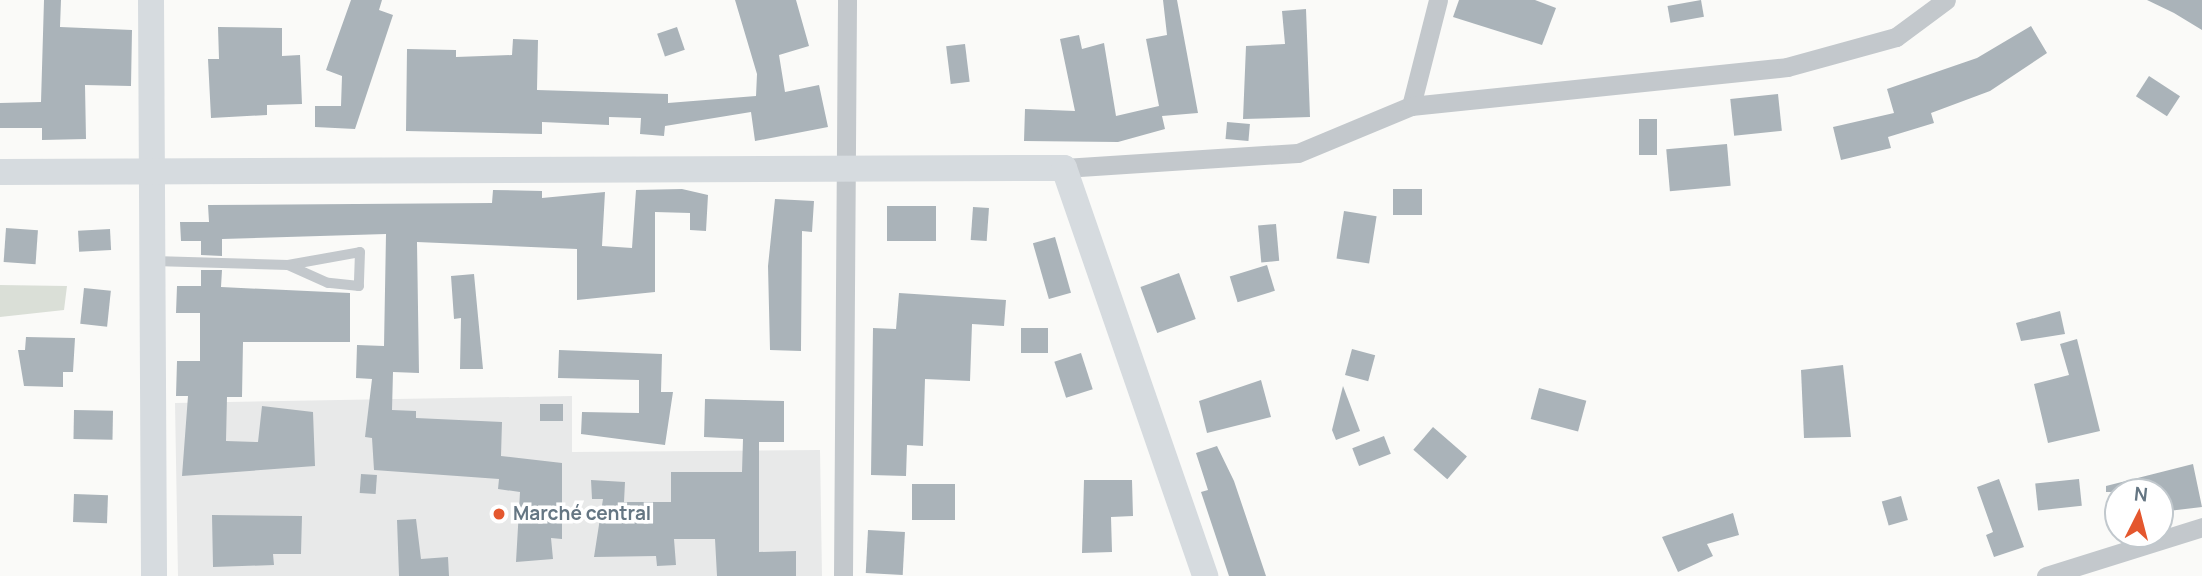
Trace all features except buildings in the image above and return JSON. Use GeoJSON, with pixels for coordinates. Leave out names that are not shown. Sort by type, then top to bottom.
{"type":"FeatureCollection","features":[{"type":"Feature","properties":{"kind":"street"},"geometry":{"type":"LineString","coordinates":[[151,0],[154,576]]}},
{"type":"Feature","properties":{"kind":"street"},"geometry":{"type":"LineString","coordinates":[[843,576],[847,0]]}},
{"type":"Feature","properties":{"kind":"street"},"geometry":{"type":"LineString","coordinates":[[1412,107],[1438,0]]}},
{"type":"Feature","properties":{"kind":"street"},"geometry":{"type":"LineString","coordinates":[[0,172],[1064,169],[1298,153],[1412,107],[1787,67],[1896,37],[1946,0]]}},
{"type":"Feature","properties":{"kind":"street"},"geometry":{"type":"LineString","coordinates":[[1064,169],[1205,576]]}},
{"type":"Feature","properties":{"kind":"street"},"geometry":{"type":"LineString","coordinates":[[2046,576],[2202,527]]}},
{"type":"Feature","properties":{"kind":"lane"},"geometry":{"type":"LineString","coordinates":[[154,261],[288,265],[360,252],[359,286],[328,283],[288,265]]}},
{"type":"Feature","properties":{"kind":"shaded area"},"geometry":{"type":"Polygon","coordinates":[[[0,285],[67,286],[64,310],[0,317],[0,285]]]}},
{"type":"Feature","properties":{"kind":"shaded area","name":"Marché central"},"geometry":{"type":"Polygon","coordinates":[[[572,396],[572,452],[820,450],[822,576],[178,576],[175,403],[572,396]]]}},
{"type":"Feature","properties":{"kind":"place","name":"Marché central"},"geometry":{"type":"Point","coordinates":[499,514]}}]}
